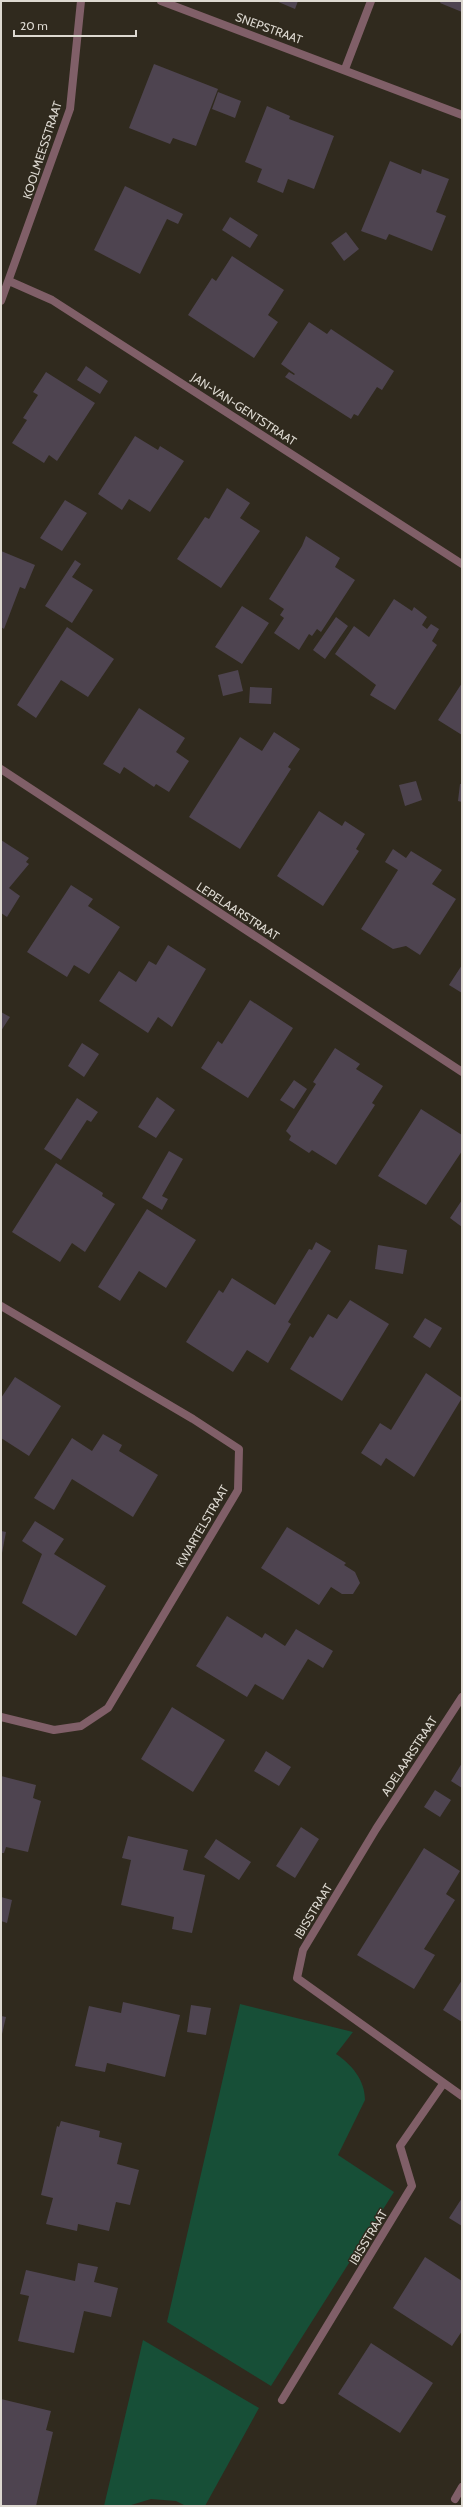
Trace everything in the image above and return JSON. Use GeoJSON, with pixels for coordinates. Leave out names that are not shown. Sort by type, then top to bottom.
{"type":"FeatureCollection","features":[{"type":"Feature","properties":{"kind":"street","name":"KOOLMEESSTRAAT"},"geometry":{"type":"LineString","coordinates":[[1,301],[70,109],[81,1]]}},
{"type":"Feature","properties":{"kind":"street","name":"SNEPSTRAAT"},"geometry":{"type":"LineString","coordinates":[[161,1],[345,69],[462,115]]}},
{"type":"Feature","properties":{"kind":"street"},"geometry":{"type":"LineString","coordinates":[[345,69],[371,1]]}},
{"type":"Feature","properties":{"kind":"street","name":"JAN-VAN-GENTSTRAAT"},"geometry":{"type":"LineString","coordinates":[[9,281],[52,300],[462,564]]}},
{"type":"Feature","properties":{"kind":"street","name":"LEPELAARSTRAAT"},"geometry":{"type":"LineString","coordinates":[[1,770],[462,1072]]}},
{"type":"Feature","properties":{"kind":"street","name":"KWARTELSTRAAT"},"geometry":{"type":"LineString","coordinates":[[1,1306],[193,1419],[239,1449],[238,1490],[108,1708],[81,1726],[54,1730],[1,1717]]}},
{"type":"Feature","properties":{"kind":"street","name":"ADELAARSTRAAT"},"geometry":{"type":"LineString","coordinates":[[376,1829],[462,1697]]}},
{"type":"Feature","properties":{"kind":"street","name":"IBISSTRAAT"},"geometry":{"type":"LineString","coordinates":[[376,1829],[303,1950],[297,1978],[443,2084],[462,2096]]}},
{"type":"Feature","properties":{"kind":"street","name":"IBISSTRAAT"},"geometry":{"type":"LineString","coordinates":[[282,2400],[412,2186],[400,2146],[443,2084]]}},
{"type":"Feature","properties":{"kind":"street"},"geometry":{"type":"LineString","coordinates":[[455,2499],[462,2487]]}},
{"type":"Feature","properties":{"kind":"green space"},"geometry":{"type":"Polygon","coordinates":[[[240,2004],[353,2032],[336,2054],[352,2068],[360,2080],[363,2086],[365,2100],[338,2155],[394,2192],[271,2386],[167,2322],[240,2004]]]}},
{"type":"Feature","properties":{"kind":"green space"},"geometry":{"type":"Polygon","coordinates":[[[143,2340],[259,2408],[205,2506],[186,2506],[176,2501],[151,2499],[128,2506],[104,2506],[143,2340]]]}},
{"type":"Feature","properties":{"kind":"building"},"geometry":{"type":"Polygon","coordinates":[[[276,1],[298,1],[295,9],[276,1]]]}},
{"type":"Feature","properties":{"kind":"building"},"geometry":{"type":"Polygon","coordinates":[[[441,1],[462,1],[462,12],[440,3],[441,1]]]}},
{"type":"Feature","properties":{"kind":"building"},"geometry":{"type":"Polygon","coordinates":[[[154,64],[218,89],[196,146],[173,138],[170,144],[129,128],[154,64]]]}},
{"type":"Feature","properties":{"kind":"building"},"geometry":{"type":"Polygon","coordinates":[[[218,92],[241,101],[235,118],[212,109],[218,92]]]}},
{"type":"Feature","properties":{"kind":"building"},"geometry":{"type":"Polygon","coordinates":[[[267,106],[290,116],[289,119],[334,136],[314,189],[288,179],[283,193],[257,182],[262,169],[245,162],[267,106]]]}},
{"type":"Feature","properties":{"kind":"building"},"geometry":{"type":"Polygon","coordinates":[[[390,161],[421,174],[422,169],[449,179],[436,212],[446,216],[432,251],[389,234],[386,240],[361,231],[390,161]]]}},
{"type":"Feature","properties":{"kind":"building"},"geometry":{"type":"Polygon","coordinates":[[[125,186],[183,214],[178,224],[167,219],[140,274],[94,250],[125,186]]]}},
{"type":"Feature","properties":{"kind":"building"},"geometry":{"type":"Polygon","coordinates":[[[230,217],[258,235],[250,248],[222,230],[230,217]]]}},
{"type":"Feature","properties":{"kind":"building"},"geometry":{"type":"Polygon","coordinates":[[[346,232],[359,249],[344,261],[331,243],[346,232]]]}},
{"type":"Feature","properties":{"kind":"building"},"geometry":{"type":"Polygon","coordinates":[[[232,256],[284,290],[268,315],[278,322],[254,358],[188,315],[212,278],[216,281],[232,256]]]}},
{"type":"Feature","properties":{"kind":"building"},"geometry":{"type":"Polygon","coordinates":[[[309,322],[327,334],[331,329],[394,371],[382,390],[377,387],[358,416],[354,414],[351,419],[285,377],[289,372],[294,375],[295,374],[281,364],[309,322]]]}},
{"type":"Feature","properties":{"kind":"building"},"geometry":{"type":"Polygon","coordinates":[[[86,366],[108,381],[100,394],[77,380],[86,366]]]}},
{"type":"Feature","properties":{"kind":"building"},"geometry":{"type":"Polygon","coordinates":[[[46,372],[95,403],[57,461],[49,455],[44,463],[12,443],[27,420],[23,418],[38,395],[33,392],[46,372]]]}},
{"type":"Feature","properties":{"kind":"building"},"geometry":{"type":"Polygon","coordinates":[[[135,436],[158,450],[160,446],[184,461],[150,512],[129,499],[122,510],[98,494],[135,436]]]}},
{"type":"Feature","properties":{"kind":"building"},"geometry":{"type":"Polygon","coordinates":[[[227,488],[250,503],[240,518],[260,531],[221,588],[177,559],[205,517],[209,519],[227,488]]]}},
{"type":"Feature","properties":{"kind":"building"},"geometry":{"type":"Polygon","coordinates":[[[65,500],[87,513],[62,551],[40,538],[65,500]]]}},
{"type":"Feature","properties":{"kind":"building"},"geometry":{"type":"Polygon","coordinates":[[[306,536],[340,558],[335,567],[355,580],[321,632],[317,629],[312,636],[309,634],[299,650],[274,633],[284,618],[280,615],[284,609],[269,599],[302,546],[306,536]]]}},
{"type":"Feature","properties":{"kind":"building"},"geometry":{"type":"Polygon","coordinates":[[[1,551],[35,565],[25,589],[20,587],[4,629],[1,627],[1,551]]]}},
{"type":"Feature","properties":{"kind":"building"},"geometry":{"type":"Polygon","coordinates":[[[75,560],[81,564],[72,577],[93,590],[72,623],[45,606],[75,560]]]}},
{"type":"Feature","properties":{"kind":"building"},"geometry":{"type":"Polygon","coordinates":[[[394,599],[412,611],[414,607],[427,617],[422,625],[427,629],[431,624],[439,629],[432,641],[437,645],[395,710],[370,695],[376,685],[335,654],[354,626],[369,637],[394,599]]]}},
{"type":"Feature","properties":{"kind":"building"},"geometry":{"type":"Polygon","coordinates":[[[242,606],[269,623],[242,664],[215,647],[242,606]]]}},
{"type":"Feature","properties":{"kind":"building"},"geometry":{"type":"Polygon","coordinates":[[[336,617],[348,626],[325,659],[313,650],[336,617]]]}},
{"type":"Feature","properties":{"kind":"building"},"geometry":{"type":"Polygon","coordinates":[[[67,627],[114,659],[88,697],[61,680],[36,718],[17,705],[67,627]]]}},
{"type":"Feature","properties":{"kind":"building"},"geometry":{"type":"Polygon","coordinates":[[[238,670],[243,691],[223,696],[218,675],[238,670]]]}},
{"type":"Feature","properties":{"kind":"building"},"geometry":{"type":"Polygon","coordinates":[[[462,683],[462,735],[438,720],[462,683]]]}},
{"type":"Feature","properties":{"kind":"building"},"geometry":{"type":"Polygon","coordinates":[[[250,687],[272,688],[271,704],[249,703],[250,687]]]}},
{"type":"Feature","properties":{"kind":"building"},"geometry":{"type":"Polygon","coordinates":[[[139,708],[185,738],[176,752],[189,761],[169,792],[156,784],[154,787],[124,767],[120,774],[103,764],[139,708]]]}},
{"type":"Feature","properties":{"kind":"building"},"geometry":{"type":"Polygon","coordinates":[[[274,732],[300,749],[288,767],[291,769],[240,849],[189,817],[240,737],[262,751],[274,732]]]}},
{"type":"Feature","properties":{"kind":"building"},"geometry":{"type":"Polygon","coordinates":[[[416,781],[422,800],[405,806],[399,785],[416,781]]]}},
{"type":"Feature","properties":{"kind":"building"},"geometry":{"type":"Polygon","coordinates":[[[460,784],[462,784],[462,802],[458,801],[460,784]]]}},
{"type":"Feature","properties":{"kind":"building"},"geometry":{"type":"Polygon","coordinates":[[[319,811],[342,826],[345,821],[365,834],[356,849],[359,851],[323,906],[277,876],[319,811]]]}},
{"type":"Feature","properties":{"kind":"building"},"geometry":{"type":"Polygon","coordinates":[[[1,840],[29,858],[26,862],[29,864],[9,888],[20,896],[7,917],[1,913],[1,840]]]}},
{"type":"Feature","properties":{"kind":"building"},"geometry":{"type":"Polygon","coordinates":[[[393,849],[406,858],[411,851],[442,870],[432,884],[456,899],[420,955],[406,946],[393,949],[361,929],[398,870],[385,862],[393,849]]]}},
{"type":"Feature","properties":{"kind":"building"},"geometry":{"type":"Polygon","coordinates":[[[71,885],[93,899],[88,906],[120,927],[89,974],[74,965],[67,977],[27,952],[71,885]]]}},
{"type":"Feature","properties":{"kind":"building"},"geometry":{"type":"Polygon","coordinates":[[[168,945],[206,969],[172,1027],[158,1017],[148,1033],[99,1001],[119,971],[136,982],[149,961],[156,965],[168,945]]]}},
{"type":"Feature","properties":{"kind":"building"},"geometry":{"type":"Polygon","coordinates":[[[462,965],[462,993],[449,985],[462,965]]]}},
{"type":"Feature","properties":{"kind":"building"},"geometry":{"type":"Polygon","coordinates":[[[250,1000],[293,1028],[248,1098],[201,1068],[218,1041],[222,1044],[250,1000]]]}},
{"type":"Feature","properties":{"kind":"building"},"geometry":{"type":"Polygon","coordinates":[[[1,1012],[10,1017],[1,1031],[1,1012]]]}},
{"type":"Feature","properties":{"kind":"building"},"geometry":{"type":"Polygon","coordinates":[[[82,1043],[99,1054],[84,1077],[68,1066],[82,1043]]]}},
{"type":"Feature","properties":{"kind":"building"},"geometry":{"type":"Polygon","coordinates":[[[335,1048],[360,1064],[356,1069],[383,1086],[372,1103],[375,1105],[336,1165],[312,1150],[309,1153],[289,1140],[291,1136],[286,1131],[316,1084],[313,1082],[335,1048]]]}},
{"type":"Feature","properties":{"kind":"building"},"geometry":{"type":"Polygon","coordinates":[[[294,1080],[307,1089],[294,1109],[280,1100],[294,1080]]]}},
{"type":"Feature","properties":{"kind":"building"},"geometry":{"type":"Polygon","coordinates":[[[157,1097],[175,1110],[156,1138],[138,1127],[157,1097]]]}},
{"type":"Feature","properties":{"kind":"building"},"geometry":{"type":"Polygon","coordinates":[[[77,1098],[98,1112],[91,1122],[87,1120],[61,1160],[44,1149],[77,1098]]]}},
{"type":"Feature","properties":{"kind":"building"},"geometry":{"type":"Polygon","coordinates":[[[421,1109],[462,1135],[462,1151],[426,1205],[378,1176],[421,1109]]]}},
{"type":"Feature","properties":{"kind":"building"},"geometry":{"type":"Polygon","coordinates":[[[169,1151],[183,1159],[162,1196],[168,1199],[162,1210],[142,1198],[169,1151]]]}},
{"type":"Feature","properties":{"kind":"building"},"geometry":{"type":"Polygon","coordinates":[[[56,1163],[103,1193],[102,1196],[115,1204],[85,1252],[72,1243],[60,1262],[12,1232],[56,1163]]]}},
{"type":"Feature","properties":{"kind":"building"},"geometry":{"type":"Polygon","coordinates":[[[462,1200],[462,1227],[450,1218],[462,1200]]]}},
{"type":"Feature","properties":{"kind":"building"},"geometry":{"type":"Polygon","coordinates":[[[147,1209],[196,1240],[166,1288],[139,1271],[120,1301],[98,1287],[147,1209]]]}},
{"type":"Feature","properties":{"kind":"building"},"geometry":{"type":"Polygon","coordinates":[[[316,1242],[331,1251],[288,1322],[291,1324],[268,1363],[247,1350],[233,1372],[186,1342],[219,1290],[223,1293],[232,1278],[275,1305],[309,1249],[312,1250],[316,1242]]]}},
{"type":"Feature","properties":{"kind":"building"},"geometry":{"type":"Polygon","coordinates":[[[378,1245],[407,1250],[403,1274],[375,1269],[378,1245]]]}},
{"type":"Feature","properties":{"kind":"building"},"geometry":{"type":"Polygon","coordinates":[[[350,1300],[389,1324],[342,1401],[290,1369],[310,1336],[313,1338],[328,1314],[337,1319],[350,1300]]]}},
{"type":"Feature","properties":{"kind":"building"},"geometry":{"type":"Polygon","coordinates":[[[425,1318],[442,1328],[430,1348],[413,1337],[425,1318]]]}},
{"type":"Feature","properties":{"kind":"building"},"geometry":{"type":"Polygon","coordinates":[[[426,1373],[462,1398],[414,1477],[386,1458],[381,1466],[361,1453],[380,1423],[391,1430],[426,1373]]]}},
{"type":"Feature","properties":{"kind":"building"},"geometry":{"type":"Polygon","coordinates":[[[15,1377],[61,1406],[29,1456],[1,1438],[1,1398],[15,1377]]]}},
{"type":"Feature","properties":{"kind":"building"},"geometry":{"type":"Polygon","coordinates":[[[103,1434],[122,1445],[119,1451],[158,1475],[133,1517],[72,1479],[54,1510],[34,1498],[72,1438],[92,1451],[103,1434]]]}},
{"type":"Feature","properties":{"kind":"building"},"geometry":{"type":"Polygon","coordinates":[[[35,1521],[64,1539],[54,1554],[106,1586],[76,1636],[22,1603],[42,1554],[22,1541],[35,1521]]]}},
{"type":"Feature","properties":{"kind":"building"},"geometry":{"type":"Polygon","coordinates":[[[287,1527],[346,1563],[344,1565],[355,1572],[360,1583],[353,1594],[342,1594],[331,1587],[319,1605],[261,1568],[287,1527]]]}},
{"type":"Feature","properties":{"kind":"building"},"geometry":{"type":"Polygon","coordinates":[[[1,1531],[6,1532],[2,1553],[1,1553],[1,1531]]]}},
{"type":"Feature","properties":{"kind":"building"},"geometry":{"type":"Polygon","coordinates":[[[227,1616],[262,1638],[265,1633],[285,1646],[296,1629],[333,1651],[323,1668],[308,1659],[283,1700],[255,1684],[247,1697],[196,1666],[227,1616]]]}},
{"type":"Feature","properties":{"kind":"building"},"geometry":{"type":"Polygon","coordinates":[[[172,1707],[225,1740],[193,1792],[141,1759],[172,1707]]]}},
{"type":"Feature","properties":{"kind":"building"},"geometry":{"type":"Polygon","coordinates":[[[266,1751],[291,1767],[279,1786],[254,1771],[266,1751]]]}},
{"type":"Feature","properties":{"kind":"building"},"geometry":{"type":"Polygon","coordinates":[[[462,1763],[462,1788],[451,1781],[462,1763]]]}},
{"type":"Feature","properties":{"kind":"building"},"geometry":{"type":"Polygon","coordinates":[[[1,1776],[36,1785],[33,1798],[41,1801],[28,1852],[6,1847],[4,1853],[1,1853],[1,1776]]]}},
{"type":"Feature","properties":{"kind":"building"},"geometry":{"type":"Polygon","coordinates":[[[435,1790],[451,1800],[440,1817],[424,1807],[435,1790]]]}},
{"type":"Feature","properties":{"kind":"building"},"geometry":{"type":"Polygon","coordinates":[[[301,1827],[319,1839],[295,1878],[276,1866],[301,1827]]]}},
{"type":"Feature","properties":{"kind":"building"},"geometry":{"type":"Polygon","coordinates":[[[128,1836],[188,1850],[183,1870],[205,1875],[192,1933],[172,1929],[174,1917],[121,1905],[131,1860],[122,1858],[128,1836]]]}},
{"type":"Feature","properties":{"kind":"building"},"geometry":{"type":"Polygon","coordinates":[[[216,1839],[251,1862],[239,1880],[204,1857],[216,1839]]]}},
{"type":"Feature","properties":{"kind":"building"},"geometry":{"type":"Polygon","coordinates":[[[424,1848],[460,1871],[446,1894],[455,1900],[424,1949],[435,1955],[414,1989],[357,1955],[424,1848]]]}},
{"type":"Feature","properties":{"kind":"building"},"geometry":{"type":"Polygon","coordinates":[[[1,1897],[12,1900],[7,1923],[1,1921],[1,1897]]]}},
{"type":"Feature","properties":{"kind":"building"},"geometry":{"type":"Polygon","coordinates":[[[462,1980],[462,2022],[443,2010],[462,1980]]]}},
{"type":"Feature","properties":{"kind":"building"},"geometry":{"type":"Polygon","coordinates":[[[123,2002],[180,2015],[165,2077],[107,2063],[105,2072],[75,2066],[89,2006],[121,2013],[123,2002]]]}},
{"type":"Feature","properties":{"kind":"building"},"geometry":{"type":"Polygon","coordinates":[[[191,2005],[211,2008],[206,2035],[187,2032],[191,2005]]]}},
{"type":"Feature","properties":{"kind":"building"},"geometry":{"type":"Polygon","coordinates":[[[1,2016],[6,2017],[2,2034],[1,2033],[1,2016]]]}},
{"type":"Feature","properties":{"kind":"building"},"geometry":{"type":"Polygon","coordinates":[[[61,2121],[100,2131],[99,2137],[122,2143],[117,2164],[139,2170],[130,2205],[116,2202],[109,2231],[78,2224],[77,2231],[46,2224],[53,2198],[41,2195],[57,2126],[59,2127],[61,2121]]]}},
{"type":"Feature","properties":{"kind":"building"},"geometry":{"type":"Polygon","coordinates":[[[462,2198],[462,2226],[449,2218],[462,2198]]]}},
{"type":"Feature","properties":{"kind":"building"},"geometry":{"type":"Polygon","coordinates":[[[425,2257],[462,2281],[462,2331],[452,2346],[393,2308],[425,2257]]]}},
{"type":"Feature","properties":{"kind":"building"},"geometry":{"type":"Polygon","coordinates":[[[78,2263],[98,2267],[94,2282],[118,2288],[111,2317],[84,2311],[74,2353],[18,2341],[29,2296],[20,2294],[26,2270],[75,2281],[78,2263]]]}},
{"type":"Feature","properties":{"kind":"building"},"geometry":{"type":"Polygon","coordinates":[[[371,2343],[433,2383],[400,2433],[338,2394],[371,2343]]]}},
{"type":"Feature","properties":{"kind":"building"},"geometry":{"type":"Polygon","coordinates":[[[1,2399],[51,2411],[46,2430],[53,2432],[36,2506],[1,2506],[1,2399]]]}}]}
